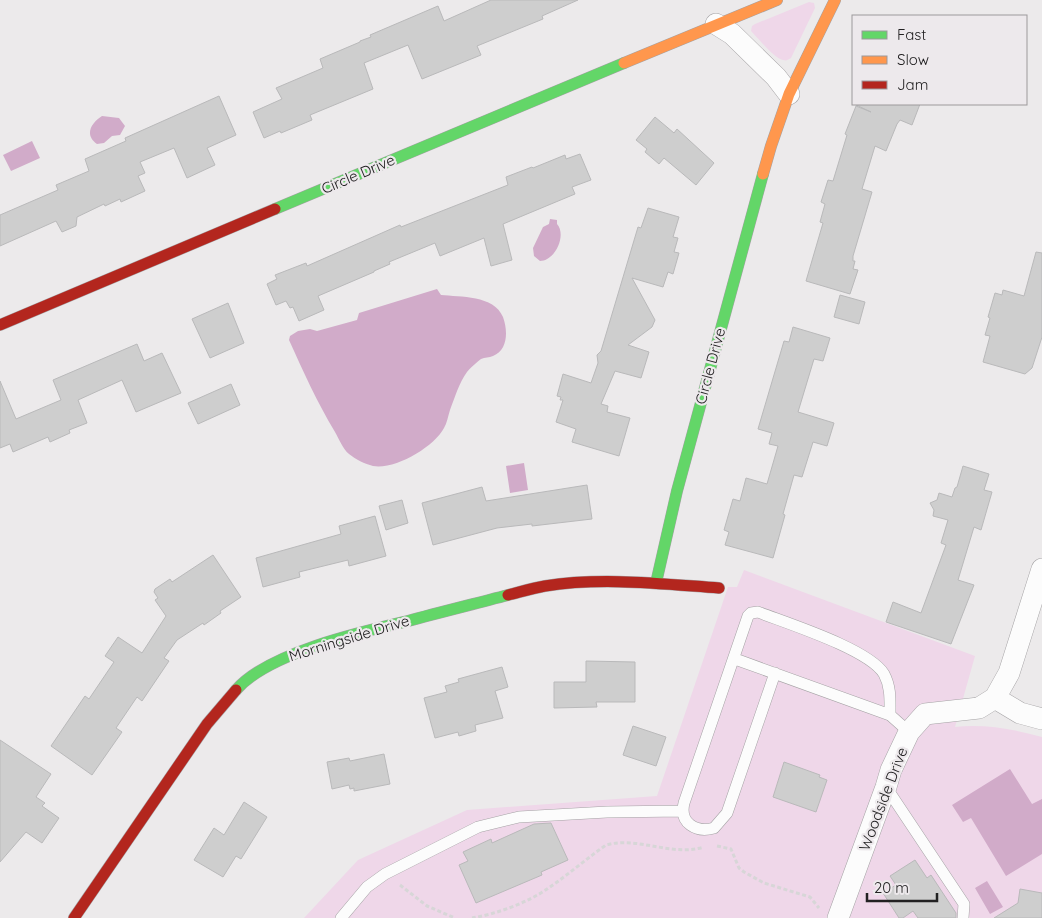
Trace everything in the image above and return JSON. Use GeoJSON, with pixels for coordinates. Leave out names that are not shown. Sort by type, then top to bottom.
{"type":"FeatureCollection","features":[{"type":"Feature","properties":{"kind":"street","name":"Circle Drive"},"geometry":{"type":"LineString","coordinates":[[0,325],[777,0]]}},
{"type":"Feature","properties":{"kind":"street","name":"Circle Drive"},"geometry":{"type":"LineString","coordinates":[[656,583],[677,491],[771,146],[789,94],[835,0]]}},
{"type":"Feature","properties":{"kind":"street"},"geometry":{"type":"LineString","coordinates":[[716,24],[732,34],[776,77],[789,94]]}},
{"type":"Feature","properties":{"kind":"street"},"geometry":{"type":"LineString","coordinates":[[1042,570],[1009,674],[995,698],[1020,713],[1042,719]]}},
{"type":"Feature","properties":{"kind":"street","name":"Morningside Drive"},"geometry":{"type":"LineString","coordinates":[[74,918],[202,730],[241,684],[265,667],[297,653],[354,634],[524,590],[565,584],[614,582],[719,588]]}},
{"type":"Feature","properties":{"kind":"street","name":"Woodside Drive"},"geometry":{"type":"LineString","coordinates":[[830,916],[886,787],[891,770],[909,732],[925,714],[979,708],[995,698]]}},
{"type":"Feature","properties":{"kind":"lane"},"geometry":{"type":"LineString","coordinates":[[775,673],[727,813],[714,828],[703,830],[691,825],[686,822],[682,811],[688,788],[735,659],[748,616],[751,613],[758,612],[848,648],[880,668],[890,687],[890,715]]}},
{"type":"Feature","properties":{"kind":"lane"},"geometry":{"type":"LineString","coordinates":[[735,659],[890,715],[909,732]]}},
{"type":"Feature","properties":{"kind":"lane"},"geometry":{"type":"LineString","coordinates":[[886,787],[964,904],[962,918]]}},
{"type":"Feature","properties":{"kind":"lane"},"geometry":{"type":"LineString","coordinates":[[341,918],[367,886],[385,874],[478,827],[492,822],[529,817],[607,812],[682,811]]}},
{"type":"Feature","properties":{"kind":"path"},"geometry":{"type":"LineString","coordinates":[[472,918],[486,916],[546,890],[606,845],[614,842],[630,842],[675,849],[697,849],[710,846],[725,847],[731,850],[739,868],[744,872],[764,883],[810,897],[830,916]]}},
{"type":"Feature","properties":{"kind":"path"},"geometry":{"type":"LineString","coordinates":[[385,874],[427,906],[455,918]]}},
{"type":"Feature","properties":{"kind":"shaded area"},"geometry":{"type":"Polygon","coordinates":[[[809,2],[814,3],[815,8],[791,58],[788,60],[783,60],[775,55],[751,31],[752,26],[755,24],[809,2]]]}},
{"type":"Feature","properties":{"kind":"shaded area"},"geometry":{"type":"Polygon","coordinates":[[[102,116],[119,118],[125,126],[120,135],[112,136],[104,143],[97,144],[91,137],[90,129],[102,116]]]}},
{"type":"Feature","properties":{"kind":"shaded area"},"geometry":{"type":"Polygon","coordinates":[[[32,141],[40,158],[11,171],[3,155],[32,141]]]}},
{"type":"Feature","properties":{"kind":"shaded area"},"geometry":{"type":"Polygon","coordinates":[[[550,219],[557,220],[561,234],[560,241],[555,252],[550,257],[540,261],[534,256],[533,248],[543,227],[549,224],[550,219]]]}},
{"type":"Feature","properties":{"kind":"shaded area"},"geometry":{"type":"Polygon","coordinates":[[[437,289],[441,295],[476,298],[499,310],[506,328],[504,345],[498,353],[481,359],[467,372],[457,390],[445,426],[432,443],[402,461],[382,466],[367,464],[351,456],[343,447],[305,375],[289,340],[290,336],[298,331],[310,329],[317,331],[357,320],[359,313],[437,289]]]}},
{"type":"Feature","properties":{"kind":"shaded area"},"geometry":{"type":"Polygon","coordinates":[[[524,463],[528,490],[510,493],[506,466],[524,463]]]}},
{"type":"Feature","properties":{"kind":"shaded area"},"geometry":{"type":"Polygon","coordinates":[[[744,570],[975,656],[955,727],[999,728],[1042,737],[1042,918],[304,918],[358,860],[467,810],[657,796],[728,587],[737,587],[744,570]]]}},
{"type":"Feature","properties":{"kind":"shaded area"},"geometry":{"type":"Polygon","coordinates":[[[1010,769],[1032,804],[1042,799],[1042,854],[1006,876],[971,818],[963,822],[952,805],[1010,769]]]}},
{"type":"Feature","properties":{"kind":"shaded area"},"geometry":{"type":"Polygon","coordinates":[[[987,881],[1003,907],[990,914],[975,888],[987,881]]]}},
{"type":"Feature","properties":{"kind":"building"},"geometry":{"type":"Polygon","coordinates":[[[491,0],[578,0],[542,16],[543,19],[477,46],[481,55],[422,79],[408,45],[364,63],[373,89],[310,115],[312,120],[264,138],[253,112],[282,99],[276,88],[323,68],[320,59],[438,6],[444,21],[491,0]]]}},
{"type":"Feature","properties":{"kind":"building"},"geometry":{"type":"Polygon","coordinates":[[[219,96],[236,135],[207,148],[215,165],[187,178],[174,148],[140,162],[145,173],[138,176],[145,191],[121,202],[120,199],[105,206],[104,204],[77,217],[76,226],[62,232],[56,221],[0,246],[0,215],[58,190],[56,185],[89,171],[85,159],[126,141],[125,138],[219,96]]]}},
{"type":"Feature","properties":{"kind":"building"},"geometry":{"type":"Polygon","coordinates":[[[856,105],[920,105],[912,125],[900,120],[897,124],[886,151],[875,146],[862,189],[872,192],[853,256],[853,261],[855,261],[853,269],[858,270],[850,294],[806,281],[823,223],[820,222],[825,204],[821,202],[828,180],[833,181],[847,135],[845,134],[856,106],[871,112],[856,105]]]}},
{"type":"Feature","properties":{"kind":"building"},"geometry":{"type":"Polygon","coordinates":[[[655,117],[674,133],[677,129],[714,163],[696,185],[664,158],[659,164],[645,152],[647,149],[636,140],[655,117]]]}},
{"type":"Feature","properties":{"kind":"building"},"geometry":{"type":"Polygon","coordinates":[[[580,154],[591,180],[572,187],[575,194],[503,224],[512,260],[491,266],[484,238],[440,256],[435,243],[389,262],[390,264],[374,272],[318,296],[324,310],[299,321],[293,307],[290,308],[286,301],[276,305],[267,284],[277,279],[275,275],[306,263],[307,266],[400,225],[401,227],[508,185],[506,177],[565,155],[566,159],[580,154]]]}},
{"type":"Feature","properties":{"kind":"building"},"geometry":{"type":"Polygon","coordinates":[[[648,208],[679,217],[673,237],[678,238],[674,252],[679,253],[673,274],[668,272],[663,287],[632,278],[655,320],[652,327],[628,345],[649,352],[641,378],[615,371],[601,404],[608,406],[607,412],[630,418],[619,456],[572,442],[576,429],[556,422],[563,400],[560,400],[561,397],[557,396],[563,374],[591,383],[598,363],[597,355],[601,351],[638,227],[641,228],[648,208]]]}},
{"type":"Feature","properties":{"kind":"building"},"geometry":{"type":"Polygon","coordinates":[[[1036,252],[1042,253],[1042,337],[1032,368],[1025,374],[983,362],[990,336],[985,335],[995,293],[1002,295],[1003,290],[1024,296],[1036,252]]]}},
{"type":"Feature","properties":{"kind":"building"},"geometry":{"type":"Polygon","coordinates":[[[840,295],[865,302],[859,324],[834,317],[840,295]]]}},
{"type":"Feature","properties":{"kind":"building"},"geometry":{"type":"Polygon","coordinates":[[[228,303],[244,343],[210,358],[192,319],[228,303]]]}},
{"type":"Feature","properties":{"kind":"building"},"geometry":{"type":"Polygon","coordinates":[[[793,327],[830,338],[823,361],[814,359],[798,412],[834,423],[827,446],[813,442],[802,477],[794,475],[773,558],[725,545],[729,532],[724,530],[733,499],[740,501],[746,478],[767,484],[778,446],[769,444],[772,433],[758,429],[784,341],[789,342],[793,327]]]}},
{"type":"Feature","properties":{"kind":"building"},"geometry":{"type":"Polygon","coordinates":[[[137,344],[144,361],[162,353],[181,393],[136,412],[122,380],[78,400],[87,423],[69,430],[70,433],[50,442],[48,437],[13,452],[10,444],[0,448],[0,381],[16,419],[61,400],[53,380],[137,344]]]}},
{"type":"Feature","properties":{"kind":"building"},"geometry":{"type":"Polygon","coordinates":[[[231,384],[240,405],[198,424],[188,403],[231,384]]]}},
{"type":"Feature","properties":{"kind":"building"},"geometry":{"type":"Polygon","coordinates":[[[963,466],[989,474],[984,490],[992,492],[981,530],[974,527],[958,580],[974,585],[951,644],[886,622],[893,602],[921,613],[946,545],[941,543],[948,520],[933,516],[934,510],[930,503],[937,500],[939,493],[952,497],[963,466]]]}},
{"type":"Feature","properties":{"kind":"building"},"geometry":{"type":"Polygon","coordinates":[[[587,485],[592,519],[497,528],[433,545],[422,503],[482,487],[486,501],[587,485]]]}},
{"type":"Feature","properties":{"kind":"building"},"geometry":{"type":"Polygon","coordinates":[[[402,500],[408,523],[386,530],[379,506],[402,500]]]}},
{"type":"Feature","properties":{"kind":"building"},"geometry":{"type":"Polygon","coordinates":[[[375,516],[386,556],[349,566],[348,560],[299,572],[300,577],[263,587],[256,558],[341,534],[339,526],[375,516]]]}},
{"type":"Feature","properties":{"kind":"building"},"geometry":{"type":"Polygon","coordinates":[[[213,555],[241,597],[220,611],[221,613],[204,625],[203,623],[177,640],[164,658],[169,661],[142,701],[137,697],[116,728],[122,732],[92,775],[51,746],[85,696],[89,699],[114,662],[105,656],[118,637],[142,653],[166,616],[155,600],[158,598],[154,592],[155,589],[170,579],[172,582],[213,555]]]}},
{"type":"Feature","properties":{"kind":"building"},"geometry":{"type":"Polygon","coordinates":[[[586,661],[635,662],[635,702],[596,702],[597,707],[554,708],[554,682],[586,682],[586,661]]]}},
{"type":"Feature","properties":{"kind":"building"},"geometry":{"type":"Polygon","coordinates":[[[502,667],[508,687],[495,691],[503,718],[475,725],[476,731],[459,736],[458,732],[435,738],[424,698],[447,692],[445,686],[459,682],[458,679],[502,667]]]}},
{"type":"Feature","properties":{"kind":"building"},"geometry":{"type":"Polygon","coordinates":[[[633,726],[666,737],[656,766],[623,755],[633,726]]]}},
{"type":"Feature","properties":{"kind":"building"},"geometry":{"type":"Polygon","coordinates":[[[0,740],[51,774],[36,797],[45,803],[42,806],[59,818],[42,843],[26,832],[0,862],[0,740]]]}},
{"type":"Feature","properties":{"kind":"building"},"geometry":{"type":"Polygon","coordinates":[[[384,754],[390,784],[354,791],[354,788],[350,789],[349,785],[332,789],[327,762],[349,758],[350,761],[384,754]]]}},
{"type":"Feature","properties":{"kind":"building"},"geometry":{"type":"Polygon","coordinates":[[[784,762],[820,775],[819,777],[827,780],[816,812],[773,797],[784,762]]]}},
{"type":"Feature","properties":{"kind":"building"},"geometry":{"type":"Polygon","coordinates":[[[244,802],[267,817],[241,859],[236,856],[223,877],[194,860],[214,828],[224,835],[244,802]]]}},
{"type":"Feature","properties":{"kind":"building"},"geometry":{"type":"Polygon","coordinates":[[[551,823],[568,860],[541,872],[542,875],[476,903],[459,865],[468,861],[463,852],[491,839],[492,843],[534,824],[551,823]]]}},
{"type":"Feature","properties":{"kind":"building"},"geometry":{"type":"Polygon","coordinates":[[[915,860],[927,878],[931,875],[956,913],[956,918],[918,918],[913,911],[903,918],[899,918],[883,893],[896,885],[890,876],[915,860]]]}},
{"type":"Feature","properties":{"kind":"building"},"geometry":{"type":"Polygon","coordinates":[[[1020,889],[1042,893],[1042,918],[994,918],[1018,903],[1020,889]]]}},
{"type":"Feature","properties":{"kind":"traffic: fast"},"geometry":{"type":"LineString","coordinates":[[275,209],[624,63]]}},
{"type":"Feature","properties":{"kind":"traffic: fast"},"geometry":{"type":"LineString","coordinates":[[656,583],[677,491],[763,174]]}},
{"type":"Feature","properties":{"kind":"traffic: fast"},"geometry":{"type":"LineString","coordinates":[[236,690],[251,677],[270,665],[316,646],[365,631],[508,595]]}},
{"type":"Feature","properties":{"kind":"traffic: slow"},"geometry":{"type":"LineString","coordinates":[[624,63],[777,0]]}},
{"type":"Feature","properties":{"kind":"traffic: slow"},"geometry":{"type":"LineString","coordinates":[[763,174],[789,94],[835,0]]}},
{"type":"Feature","properties":{"kind":"traffic: jam"},"geometry":{"type":"LineString","coordinates":[[0,325],[275,209]]}},
{"type":"Feature","properties":{"kind":"traffic: jam"},"geometry":{"type":"LineString","coordinates":[[508,595],[545,586],[588,582],[632,582],[719,588]]}},
{"type":"Feature","properties":{"kind":"traffic: jam"},"geometry":{"type":"LineString","coordinates":[[74,918],[207,724],[236,690]]}}]}
